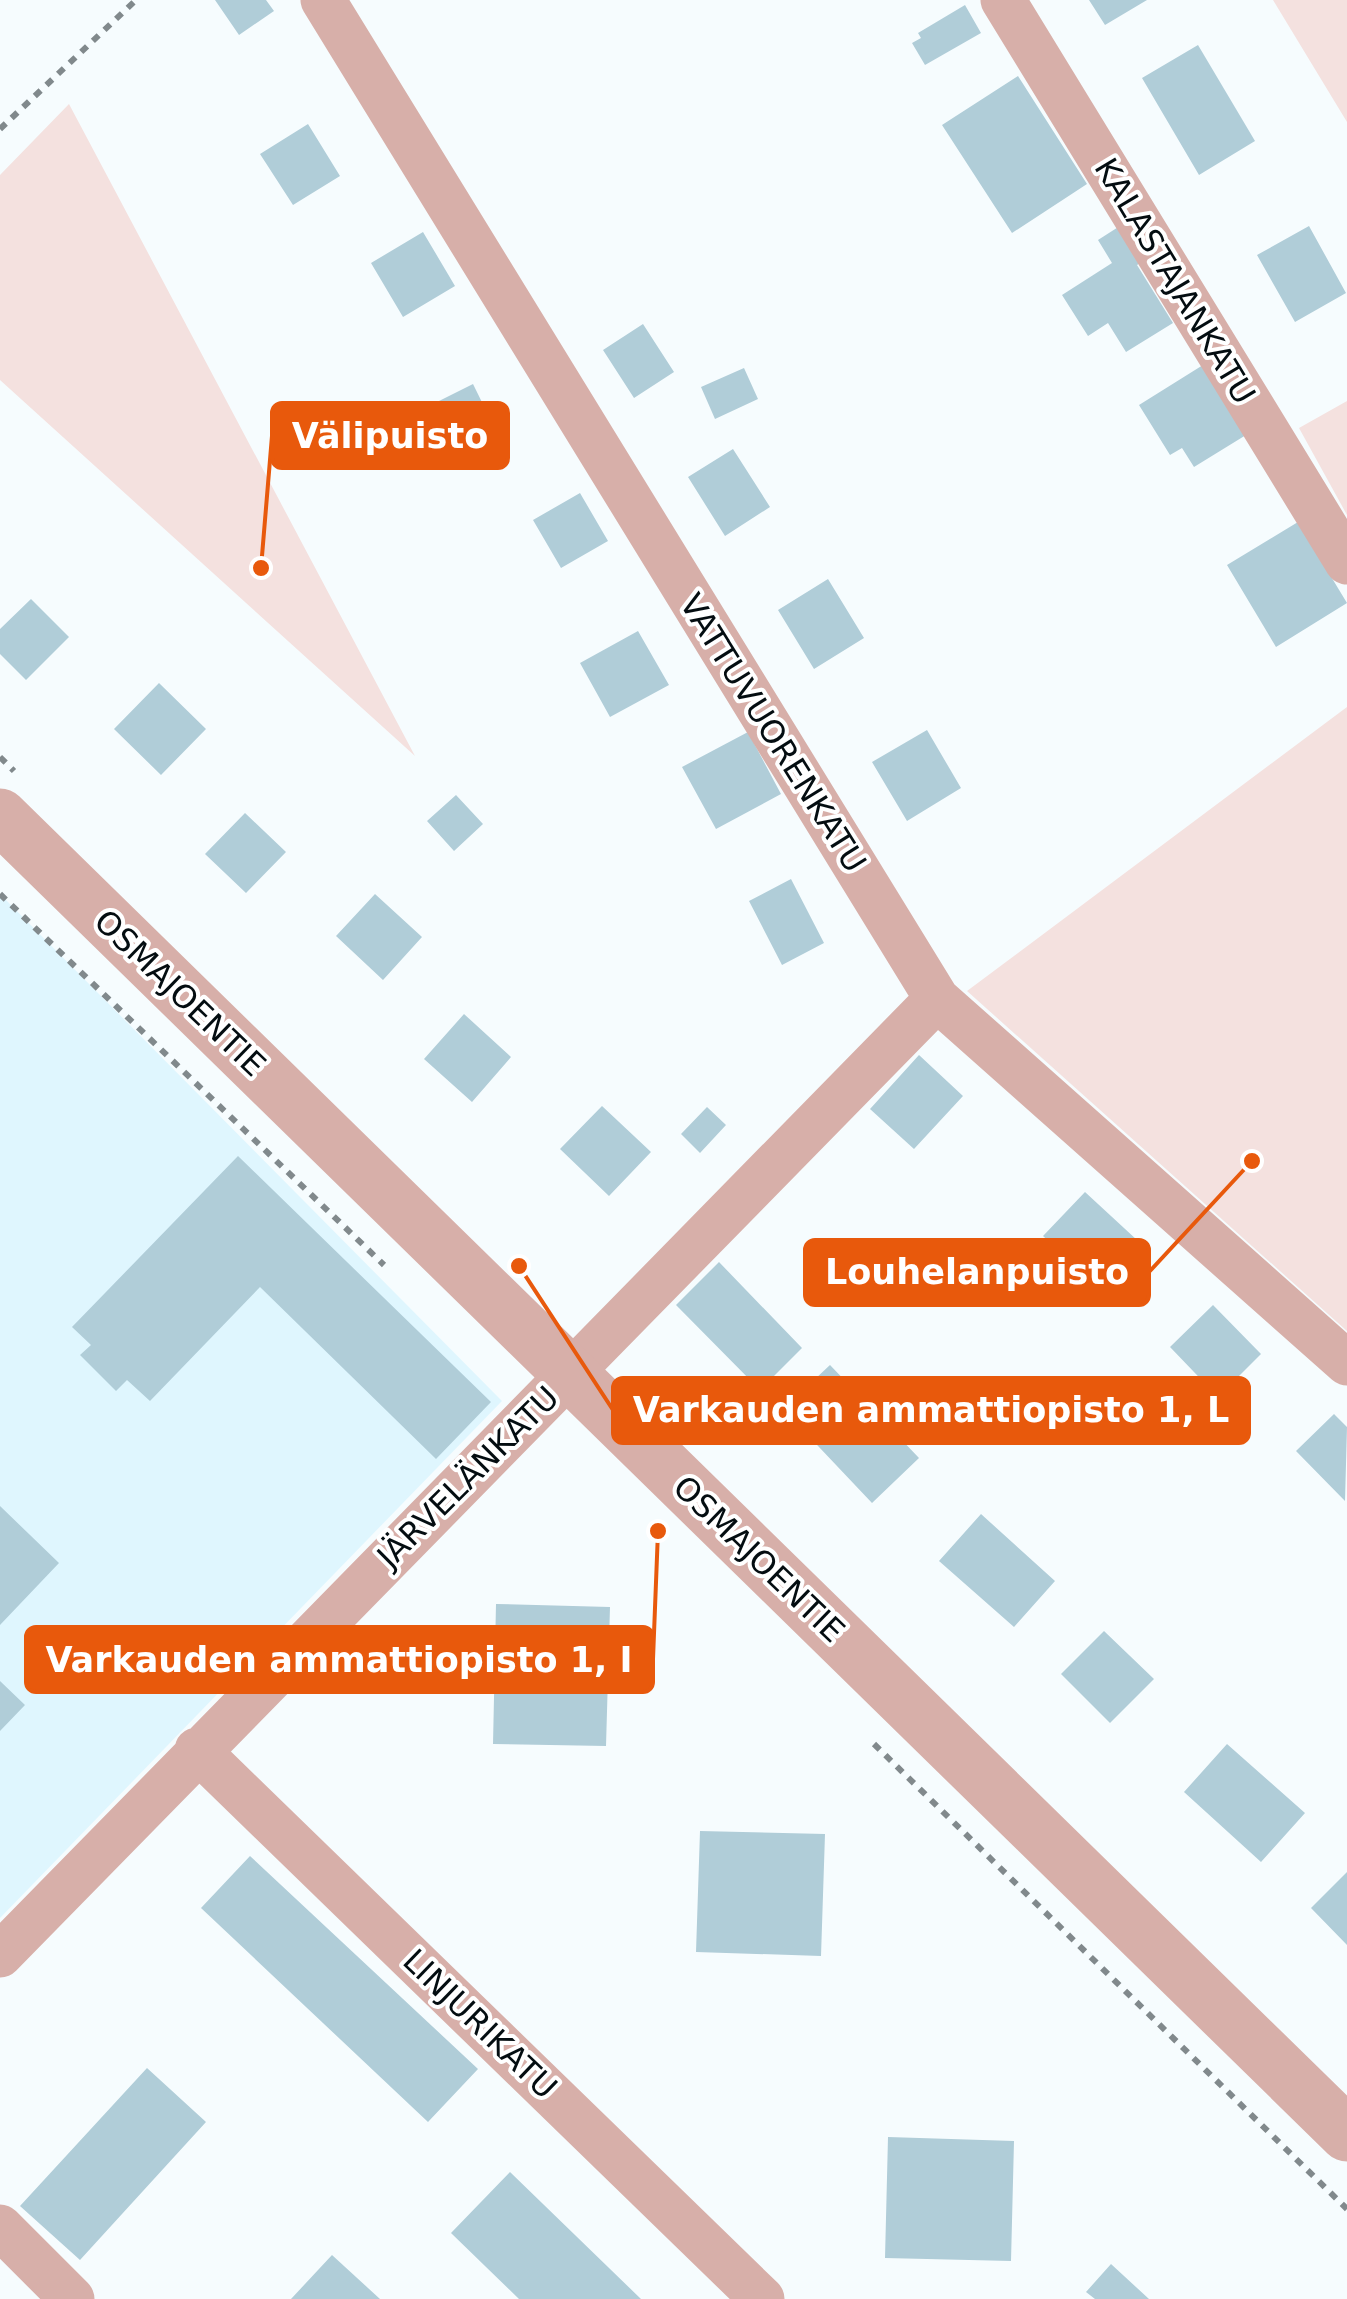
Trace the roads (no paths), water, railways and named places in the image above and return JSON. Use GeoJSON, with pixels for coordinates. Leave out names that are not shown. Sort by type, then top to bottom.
{"type":"FeatureCollection","features":[{"type":"Feature","properties":{"kind":"street","name":"VATTUVUORENKATU"},"geometry":{"type":"LineString","coordinates":[[323,0],[937,999],[1347,1363]]}},
{"type":"Feature","properties":{"kind":"street","name":"KALASTAJANKATU"},"geometry":{"type":"LineString","coordinates":[[1003,0],[1347,562]]}},
{"type":"Feature","properties":{"kind":"street","name":"OSMAJOENTIE"},"geometry":{"type":"LineString","coordinates":[[0,816],[1347,2134]]}},
{"type":"Feature","properties":{"kind":"street","name":"JÄRVELÄNKATU"},"geometry":{"type":"LineString","coordinates":[[0,1955],[937,999]]}},
{"type":"Feature","properties":{"kind":"street","name":"LINJURIKATU"},"geometry":{"type":"LineString","coordinates":[[198,1750],[762,2299]]}},
{"type":"Feature","properties":{"kind":"street"},"geometry":{"type":"LineString","coordinates":[[0,2227],[72,2299]]}},
{"type":"Feature","properties":{"kind":"place","name":"Välipuisto"},"geometry":{"type":"Point","coordinates":[261,568]}},
{"type":"Feature","properties":{"kind":"place","name":"Louhelanpuisto"},"geometry":{"type":"Point","coordinates":[1252,1161]}},
{"type":"Feature","properties":{"kind":"place","name":"Varkauden ammattiopisto 1, L"},"geometry":{"type":"Point","coordinates":[519,1266]}},
{"type":"Feature","properties":{"kind":"place","name":"Varkauden ammattiopisto 1, I"},"geometry":{"type":"Point","coordinates":[658,1531]}}]}
